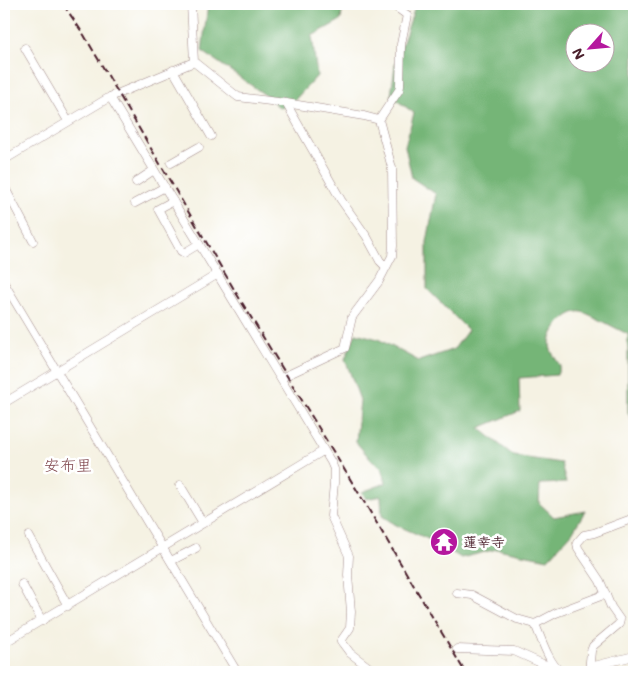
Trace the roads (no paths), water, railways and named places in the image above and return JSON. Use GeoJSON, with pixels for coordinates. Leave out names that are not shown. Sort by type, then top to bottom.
{"type":"FeatureCollection","features":[{"type":"Feature","properties":{"kind":"street"},"geometry":{"type":"LineString","coordinates":[[191,4],[194,62],[238,97],[286,103],[379,120]]}},
{"type":"Feature","properties":{"kind":"street"},"geometry":{"type":"LineString","coordinates":[[281,378],[346,348],[352,316],[379,281],[385,266],[392,256],[392,168],[379,120],[399,90],[400,44],[407,14],[392,4]]}},
{"type":"Feature","properties":{"kind":"street"},"geometry":{"type":"LineString","coordinates":[[25,48],[68,121]]}},
{"type":"Feature","properties":{"kind":"street"},"geometry":{"type":"LineString","coordinates":[[4,160],[110,97],[194,62]]}},
{"type":"Feature","properties":{"kind":"street"},"geometry":{"type":"LineString","coordinates":[[173,70],[211,136]]}},
{"type":"Feature","properties":{"kind":"street"},"geometry":{"type":"LineString","coordinates":[[110,97],[281,378],[334,469],[331,516],[349,556],[350,628],[341,641],[350,653],[375,672]]}},
{"type":"Feature","properties":{"kind":"street"},"geometry":{"type":"LineString","coordinates":[[286,103],[341,200],[358,223],[380,262],[385,266]]}},
{"type":"Feature","properties":{"kind":"street"},"geometry":{"type":"LineString","coordinates":[[171,163],[199,147]]}},
{"type":"Feature","properties":{"kind":"street"},"geometry":{"type":"LineString","coordinates":[[136,182],[154,170]]}},
{"type":"Feature","properties":{"kind":"street"},"geometry":{"type":"LineString","coordinates":[[4,186],[32,241]]}},
{"type":"Feature","properties":{"kind":"street"},"geometry":{"type":"LineString","coordinates":[[135,203],[165,187]]}},
{"type":"Feature","properties":{"kind":"street"},"geometry":{"type":"LineString","coordinates":[[173,201],[158,209],[181,252],[184,253],[199,244]]}},
{"type":"Feature","properties":{"kind":"street"},"geometry":{"type":"LineString","coordinates":[[4,403],[218,274]]}},
{"type":"Feature","properties":{"kind":"street"},"geometry":{"type":"LineString","coordinates":[[4,283],[237,672]]}},
{"type":"Feature","properties":{"kind":"street"},"geometry":{"type":"LineString","coordinates":[[4,643],[323,451]]}},
{"type":"Feature","properties":{"kind":"street"},"geometry":{"type":"LineString","coordinates":[[180,485],[203,524]]}},
{"type":"Feature","properties":{"kind":"street"},"geometry":{"type":"LineString","coordinates":[[634,518],[584,535],[577,544],[600,581],[611,607],[620,620],[619,624],[593,646],[590,670],[634,656]]}},
{"type":"Feature","properties":{"kind":"street"},"geometry":{"type":"LineString","coordinates":[[30,536],[68,606]]}},
{"type":"Feature","properties":{"kind":"street"},"geometry":{"type":"LineString","coordinates":[[171,561],[196,548]]}},
{"type":"Feature","properties":{"kind":"street"},"geometry":{"type":"LineString","coordinates":[[22,584],[42,620]]}},
{"type":"Feature","properties":{"kind":"street"},"geometry":{"type":"LineString","coordinates":[[457,593],[472,594],[517,619],[535,624],[606,594]]}},
{"type":"Feature","properties":{"kind":"street"},"geometry":{"type":"LineString","coordinates":[[535,624],[557,669]]}},
{"type":"Feature","properties":{"kind":"street"},"geometry":{"type":"LineString","coordinates":[[457,649],[514,651],[557,669]]}},
{"type":"Feature","properties":{"kind":"railway"},"geometry":{"type":"LineString","coordinates":[[63,4],[84,35],[238,296],[366,505],[465,672]]}},
{"type":"Feature","properties":{"kind":"place","name":"蓮幸寺"},"geometry":{"type":"Point","coordinates":[444,542]}},
{"type":"Feature","properties":{"kind":"district","name":"安布里"},"geometry":{"type":"Point","coordinates":[68,465]}}]}
